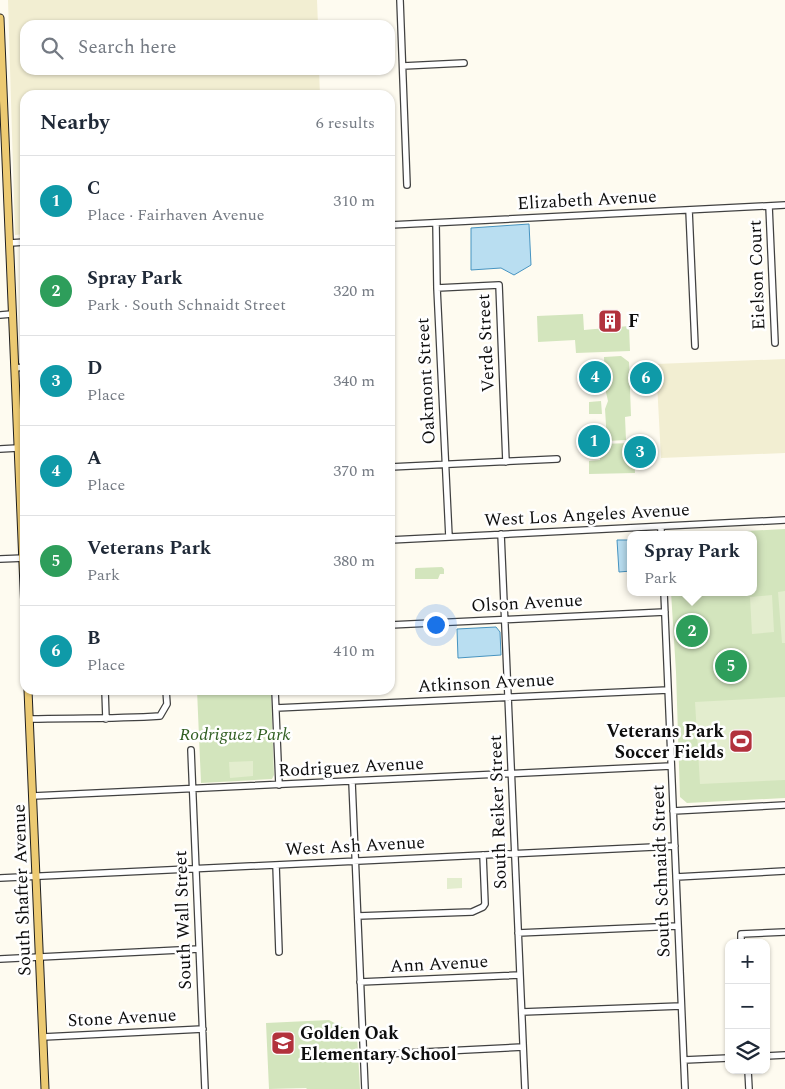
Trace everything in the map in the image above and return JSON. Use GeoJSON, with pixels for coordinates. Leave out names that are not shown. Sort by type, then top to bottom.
{"type":"FeatureCollection","features":[{"type":"Feature","properties":{"kind":"main road"},"geometry":{"type":"LineString","coordinates":[[0,18],[20,485]]}},
{"type":"Feature","properties":{"kind":"main road","name":"South Shafter Avenue"},"geometry":{"type":"LineString","coordinates":[[28,695],[45,1089]]}},
{"type":"Feature","properties":{"kind":"street"},"geometry":{"type":"LineString","coordinates":[[400,0],[407,185]]}},
{"type":"Feature","properties":{"kind":"street"},"geometry":{"type":"LineString","coordinates":[[403,66],[464,63]]}},
{"type":"Feature","properties":{"kind":"street","name":"Elizabeth Avenue"},"geometry":{"type":"LineString","coordinates":[[395,225],[785,205]]}},
{"type":"Feature","properties":{"kind":"street","name":"Eielson Court"},"geometry":{"type":"LineString","coordinates":[[769,206],[775,343]]}},
{"type":"Feature","properties":{"kind":"street"},"geometry":{"type":"LineString","coordinates":[[689,210],[695,346]]}},
{"type":"Feature","properties":{"kind":"street","name":"Oakmont Street"},"geometry":{"type":"LineString","coordinates":[[436,223],[436,288],[449,537]]}},
{"type":"Feature","properties":{"kind":"street"},"geometry":{"type":"LineString","coordinates":[[10,243],[20,242]]}},
{"type":"Feature","properties":{"kind":"street","name":"Verde Street"},"geometry":{"type":"LineString","coordinates":[[436,288],[499,285],[506,462]]}},
{"type":"Feature","properties":{"kind":"street"},"geometry":{"type":"LineString","coordinates":[[0,315],[12,314]]}},
{"type":"Feature","properties":{"kind":"street"},"geometry":{"type":"LineString","coordinates":[[15,368],[20,368]]}},
{"type":"Feature","properties":{"kind":"street"},"geometry":{"type":"LineString","coordinates":[[0,449],[18,448]]}},
{"type":"Feature","properties":{"kind":"street"},"geometry":{"type":"LineString","coordinates":[[395,467],[556,459]]}},
{"type":"Feature","properties":{"kind":"street","name":"West Los Angeles Avenue"},"geometry":{"type":"LineString","coordinates":[[395,540],[785,520]]}},
{"type":"Feature","properties":{"kind":"street","name":"South Reiker Street"},"geometry":{"type":"LineString","coordinates":[[501,534],[525,1089]]}},
{"type":"Feature","properties":{"kind":"street"},"geometry":{"type":"LineString","coordinates":[[0,559],[20,558]]}},
{"type":"Feature","properties":{"kind":"street","name":"South Schnaidt Street"},"geometry":{"type":"LineString","coordinates":[[664,596],[685,1089]]}},
{"type":"Feature","properties":{"kind":"street","name":"Olson Avenue"},"geometry":{"type":"LineString","coordinates":[[395,625],[665,612]]}},
{"type":"Feature","properties":{"kind":"street","name":"Atkinson Avenue"},"geometry":{"type":"LineString","coordinates":[[276,708],[668,690]]}},
{"type":"Feature","properties":{"kind":"street"},"geometry":{"type":"LineString","coordinates":[[105,695],[106,719]]}},
{"type":"Feature","properties":{"kind":"street"},"geometry":{"type":"LineString","coordinates":[[30,719],[106,719],[160,716],[167,704],[166,695]]}},
{"type":"Feature","properties":{"kind":"street"},"geometry":{"type":"LineString","coordinates":[[275,695],[280,785]]}},
{"type":"Feature","properties":{"kind":"street","name":"South Wall Street"},"geometry":{"type":"LineString","coordinates":[[191,750],[205,1089]]}},
{"type":"Feature","properties":{"kind":"street","name":"Rodriguez Avenue"},"geometry":{"type":"LineString","coordinates":[[33,796],[671,766]]}},
{"type":"Feature","properties":{"kind":"street"},"geometry":{"type":"LineString","coordinates":[[352,782],[365,1089]]}},
{"type":"Feature","properties":{"kind":"street"},"geometry":{"type":"LineString","coordinates":[[673,811],[785,805]]}},
{"type":"Feature","properties":{"kind":"street","name":"West Ash Avenue"},"geometry":{"type":"LineString","coordinates":[[0,878],[674,846]]}},
{"type":"Feature","properties":{"kind":"street"},"geometry":{"type":"LineString","coordinates":[[358,916],[472,912],[483,907],[485,904],[483,855]]}},
{"type":"Feature","properties":{"kind":"street"},"geometry":{"type":"LineString","coordinates":[[276,865],[279,952]]}},
{"type":"Feature","properties":{"kind":"street"},"geometry":{"type":"LineString","coordinates":[[676,877],[785,871]]}},
{"type":"Feature","properties":{"kind":"street"},"geometry":{"type":"LineString","coordinates":[[518,934],[678,926]]}},
{"type":"Feature","properties":{"kind":"street"},"geometry":{"type":"LineString","coordinates":[[741,939],[741,934],[785,932]]}},
{"type":"Feature","properties":{"kind":"street"},"geometry":{"type":"LineString","coordinates":[[0,958],[199,949]]}},
{"type":"Feature","properties":{"kind":"street","name":"Ann Avenue"},"geometry":{"type":"LineString","coordinates":[[360,982],[520,975]]}},
{"type":"Feature","properties":{"kind":"street"},"geometry":{"type":"LineString","coordinates":[[522,1012],[681,1006]]}},
{"type":"Feature","properties":{"kind":"street","name":"Stone Avenue"},"geometry":{"type":"LineString","coordinates":[[43,1037],[202,1030]]}},
{"type":"Feature","properties":{"kind":"street"},"geometry":{"type":"LineString","coordinates":[[364,1055],[523,1047]]}},
{"type":"Feature","properties":{"kind":"street"},"geometry":{"type":"LineString","coordinates":[[770,1056],[785,1055]]}},
{"type":"Feature","properties":{"kind":"street"},"geometry":{"type":"LineString","coordinates":[[684,1060],[725,1058]]}},
{"type":"Feature","properties":{"kind":"street"},"geometry":{"type":"LineString","coordinates":[[748,1074],[749,1089]]}},
{"type":"Feature","properties":{"kind":"shaded area"},"geometry":{"type":"Polygon","coordinates":[[[8,0],[317,0],[318,20],[20,20],[20,75],[319,75],[320,90],[20,90],[20,234],[15,235],[8,0]]]}},
{"type":"Feature","properties":{"kind":"shaded area"},"geometry":{"type":"Polygon","coordinates":[[[785,359],[785,453],[661,458],[656,364],[785,359]]]}},
{"type":"Feature","properties":{"kind":"green space"},"geometry":{"type":"Polygon","coordinates":[[[583,314],[584,330],[629,326],[630,351],[576,353],[575,340],[538,342],[537,316],[583,314]]]}},
{"type":"Feature","properties":{"kind":"green space"},"geometry":{"type":"Polygon","coordinates":[[[621,356],[629,362],[631,416],[625,417],[626,440],[607,441],[605,409],[608,401],[605,388],[604,357],[621,356]]]}},
{"type":"Feature","properties":{"kind":"green space"},"geometry":{"type":"Polygon","coordinates":[[[601,401],[602,414],[589,414],[589,402],[601,401]]]}},
{"type":"Feature","properties":{"kind":"green space"},"geometry":{"type":"Polygon","coordinates":[[[634,443],[635,473],[589,474],[589,461],[600,460],[599,444],[634,443]]]}},
{"type":"Feature","properties":{"kind":"green space"},"geometry":{"type":"Polygon","coordinates":[[[785,529],[785,798],[687,803],[680,797],[671,596],[757,596],[757,531],[746,531],[785,529]]]}},
{"type":"Feature","properties":{"kind":"green space"},"geometry":{"type":"Polygon","coordinates":[[[442,567],[444,574],[440,574],[438,579],[415,579],[416,568],[442,567]]]}},
{"type":"Feature","properties":{"kind":"green space"},"geometry":{"type":"Polygon","coordinates":[[[785,591],[785,643],[782,643],[778,592],[785,591]]]}},
{"type":"Feature","properties":{"kind":"green space"},"geometry":{"type":"Polygon","coordinates":[[[772,595],[774,632],[752,634],[750,597],[772,595]]]}},
{"type":"Feature","properties":{"kind":"green space","name":"Rodriguez Park"},"geometry":{"type":"Polygon","coordinates":[[[197,695],[271,695],[274,775],[272,779],[201,783],[197,695]]]}},
{"type":"Feature","properties":{"kind":"green space","name":"Veterans Park Soccer Fields"},"geometry":{"type":"Polygon","coordinates":[[[785,697],[785,780],[700,784],[695,702],[785,697]]]}},
{"type":"Feature","properties":{"kind":"green space"},"geometry":{"type":"Polygon","coordinates":[[[253,761],[253,776],[230,778],[229,762],[253,761]]]}},
{"type":"Feature","properties":{"kind":"green space"},"geometry":{"type":"Polygon","coordinates":[[[447,878],[462,878],[462,888],[447,889],[447,878]]]}},
{"type":"Feature","properties":{"kind":"green space"},"geometry":{"type":"Polygon","coordinates":[[[329,1020],[357,1035],[360,1089],[269,1089],[266,1023],[329,1020]]]}},
{"type":"Feature","properties":{"kind":"water"},"geometry":{"type":"Polygon","coordinates":[[[529,224],[531,265],[514,275],[501,268],[471,270],[471,228],[529,224]]]}},
{"type":"Feature","properties":{"kind":"water"},"geometry":{"type":"Polygon","coordinates":[[[617,540],[627,540],[627,571],[619,572],[617,540]]]}},
{"type":"Feature","properties":{"kind":"water"},"geometry":{"type":"Polygon","coordinates":[[[496,627],[500,632],[501,655],[458,658],[457,629],[496,627]]]}},
{"type":"Feature","properties":{"kind":"place","name":"F"},"geometry":{"type":"Point","coordinates":[610,321]}},
{"type":"Feature","properties":{"kind":"place","name":"A"},"geometry":{"type":"Point","coordinates":[595,377]}},
{"type":"Feature","properties":{"kind":"place","name":"B"},"geometry":{"type":"Point","coordinates":[646,378]}},
{"type":"Feature","properties":{"kind":"place","name":"C"},"geometry":{"type":"Point","coordinates":[594,441]}},
{"type":"Feature","properties":{"kind":"place","name":"D"},"geometry":{"type":"Point","coordinates":[640,452]}},
{"type":"Feature","properties":{"kind":"place","name":"Spray Park"},"geometry":{"type":"Point","coordinates":[692,631]}},
{"type":"Feature","properties":{"kind":"place","name":"Veterans Park"},"geometry":{"type":"Point","coordinates":[731,666]}},
{"type":"Feature","properties":{"kind":"place","name":"Veterans Park Soccer Fields"},"geometry":{"type":"Point","coordinates":[741,741]}},
{"type":"Feature","properties":{"kind":"place","name":"Golden Oak Elementary School"},"geometry":{"type":"Point","coordinates":[283,1043]}}]}
